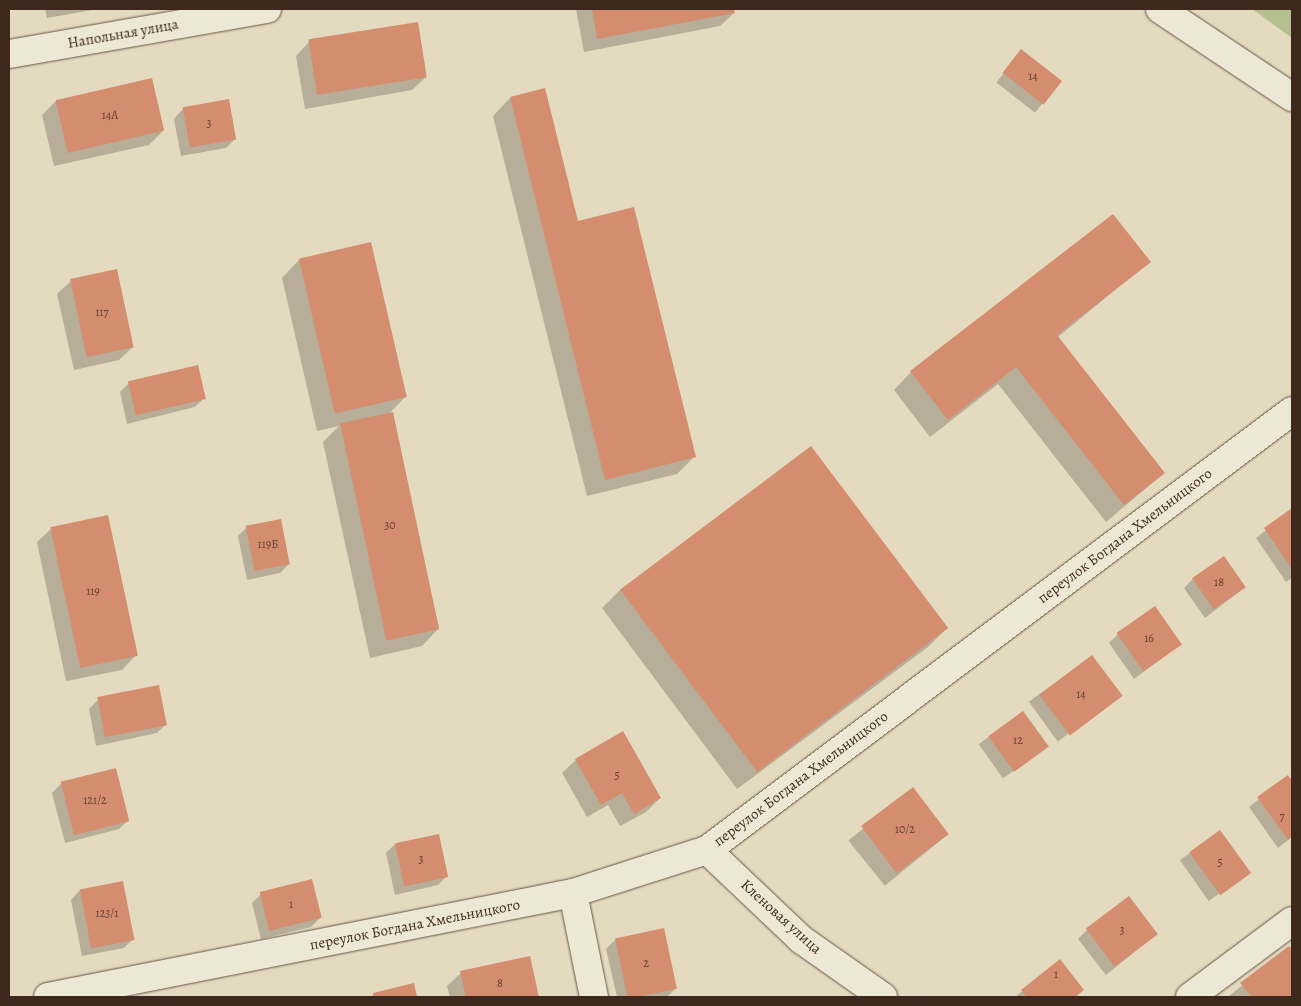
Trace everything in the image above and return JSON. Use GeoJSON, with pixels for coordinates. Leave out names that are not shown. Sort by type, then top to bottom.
{"type":"FeatureCollection","features":[{"type":"Feature","properties":{"kind":"street","name":"Напольная улица"},"geometry":{"type":"LineString","coordinates":[[9,54],[267,9]]}},
{"type":"Feature","properties":{"kind":"street"},"geometry":{"type":"LineString","coordinates":[[1160,9],[1292,97]]}},
{"type":"Feature","properties":{"kind":"street","name":"переулок Богдана Хмельницкого"},"geometry":{"type":"LineString","coordinates":[[48,997],[574,893],[707,850],[1292,411]]}},
{"type":"Feature","properties":{"kind":"street","name":"Кленовая улица"},"geometry":{"type":"LineString","coordinates":[[707,850],[802,940],[883,997]]}},
{"type":"Feature","properties":{"kind":"street"},"geometry":{"type":"LineString","coordinates":[[574,893],[594,997]]}},
{"type":"Feature","properties":{"kind":"street"},"geometry":{"type":"LineString","coordinates":[[1190,997],[1292,921]]}},
{"type":"Feature","properties":{"kind":"green space"},"geometry":{"type":"Polygon","coordinates":[[[1252,9],[1292,9],[1292,38],[1252,9]]]}},
{"type":"Feature","properties":{"kind":"building"},"geometry":{"type":"Polygon","coordinates":[[[592,9],[734,9],[735,13],[597,39],[592,9]]]}},
{"type":"Feature","properties":{"kind":"building"},"geometry":{"type":"Polygon","coordinates":[[[418,22],[427,77],[317,95],[308,39],[418,22]]]}},
{"type":"Feature","properties":{"kind":"building"},"geometry":{"type":"Polygon","coordinates":[[[1021,49],[1062,81],[1044,105],[1003,73],[1021,49]]]}},
{"type":"Feature","properties":{"kind":"building"},"geometry":{"type":"Polygon","coordinates":[[[152,78],[164,131],[68,153],[56,100],[152,78]]]}},
{"type":"Feature","properties":{"kind":"building"},"geometry":{"type":"Polygon","coordinates":[[[545,88],[578,221],[634,207],[696,457],[605,480],[510,97],[545,88]]]}},
{"type":"Feature","properties":{"kind":"building"},"geometry":{"type":"Polygon","coordinates":[[[229,99],[236,139],[190,148],[183,107],[229,99]]]}},
{"type":"Feature","properties":{"kind":"building"},"geometry":{"type":"Polygon","coordinates":[[[1113,214],[1151,262],[1057,335],[1165,473],[1124,505],[1016,367],[948,420],[910,371],[1113,214]]]}},
{"type":"Feature","properties":{"kind":"building"},"geometry":{"type":"Polygon","coordinates":[[[371,242],[407,397],[335,414],[299,259],[371,242]]]}},
{"type":"Feature","properties":{"kind":"building"},"geometry":{"type":"Polygon","coordinates":[[[117,269],[134,347],[87,357],[70,279],[117,269]]]}},
{"type":"Feature","properties":{"kind":"building"},"geometry":{"type":"Polygon","coordinates":[[[198,365],[206,399],[136,415],[128,381],[198,365]]]}},
{"type":"Feature","properties":{"kind":"building"},"geometry":{"type":"Polygon","coordinates":[[[393,412],[439,629],[386,640],[340,423],[393,412]]]}},
{"type":"Feature","properties":{"kind":"building"},"geometry":{"type":"Polygon","coordinates":[[[811,446],[948,628],[757,772],[620,590],[811,446]]]}},
{"type":"Feature","properties":{"kind":"building"},"geometry":{"type":"Polygon","coordinates":[[[1292,508],[1292,569],[1264,528],[1292,508]]]}},
{"type":"Feature","properties":{"kind":"building"},"geometry":{"type":"Polygon","coordinates":[[[108,515],[138,656],[80,668],[50,527],[108,515]]]}},
{"type":"Feature","properties":{"kind":"building"},"geometry":{"type":"Polygon","coordinates":[[[281,519],[290,564],[254,571],[246,526],[281,519]]]}},
{"type":"Feature","properties":{"kind":"building"},"geometry":{"type":"Polygon","coordinates":[[[1224,556],[1246,587],[1214,609],[1192,578],[1224,556]]]}},
{"type":"Feature","properties":{"kind":"building"},"geometry":{"type":"Polygon","coordinates":[[[1155,606],[1182,645],[1143,671],[1116,633],[1155,606]]]}},
{"type":"Feature","properties":{"kind":"building"},"geometry":{"type":"Polygon","coordinates":[[[1092,655],[1123,696],[1070,735],[1039,695],[1092,655]]]}},
{"type":"Feature","properties":{"kind":"building"},"geometry":{"type":"Polygon","coordinates":[[[159,685],[167,725],[105,737],[97,697],[159,685]]]}},
{"type":"Feature","properties":{"kind":"building"},"geometry":{"type":"Polygon","coordinates":[[[1023,711],[1049,747],[1014,772],[988,736],[1023,711]]]}},
{"type":"Feature","properties":{"kind":"building"},"geometry":{"type":"Polygon","coordinates":[[[623,731],[661,798],[634,814],[622,793],[601,805],[575,759],[623,731]]]}},
{"type":"Feature","properties":{"kind":"building"},"geometry":{"type":"Polygon","coordinates":[[[116,768],[129,821],[74,835],[61,782],[116,768]]]}},
{"type":"Feature","properties":{"kind":"building"},"geometry":{"type":"Polygon","coordinates":[[[1288,775],[1292,781],[1292,836],[1288,840],[1257,797],[1288,775]]]}},
{"type":"Feature","properties":{"kind":"building"},"geometry":{"type":"Polygon","coordinates":[[[913,787],[949,834],[897,873],[861,826],[913,787]]]}},
{"type":"Feature","properties":{"kind":"building"},"geometry":{"type":"Polygon","coordinates":[[[1220,830],[1251,873],[1220,895],[1189,852],[1220,830]]]}},
{"type":"Feature","properties":{"kind":"building"},"geometry":{"type":"Polygon","coordinates":[[[439,834],[448,877],[404,886],[395,843],[439,834]]]}},
{"type":"Feature","properties":{"kind":"building"},"geometry":{"type":"Polygon","coordinates":[[[312,879],[322,918],[269,931],[260,892],[312,879]]]}},
{"type":"Feature","properties":{"kind":"building"},"geometry":{"type":"Polygon","coordinates":[[[123,881],[134,940],[91,948],[80,889],[123,881]]]}},
{"type":"Feature","properties":{"kind":"building"},"geometry":{"type":"Polygon","coordinates":[[[1129,896],[1158,934],[1115,967],[1086,928],[1129,896]]]}},
{"type":"Feature","properties":{"kind":"building"},"geometry":{"type":"Polygon","coordinates":[[[664,928],[677,989],[638,997],[628,997],[615,938],[664,928]]]}},
{"type":"Feature","properties":{"kind":"building"},"geometry":{"type":"Polygon","coordinates":[[[1289,946],[1292,949],[1292,997],[1252,997],[1240,983],[1289,946]]]}},
{"type":"Feature","properties":{"kind":"building"},"geometry":{"type":"Polygon","coordinates":[[[530,956],[539,997],[466,997],[460,971],[530,956]]]}},
{"type":"Feature","properties":{"kind":"building"},"geometry":{"type":"Polygon","coordinates":[[[1060,959],[1084,990],[1075,997],[1027,997],[1021,990],[1060,959]]]}},
{"type":"Feature","properties":{"kind":"building"},"geometry":{"type":"Polygon","coordinates":[[[414,983],[417,997],[374,997],[373,993],[414,983]]]}}]}
